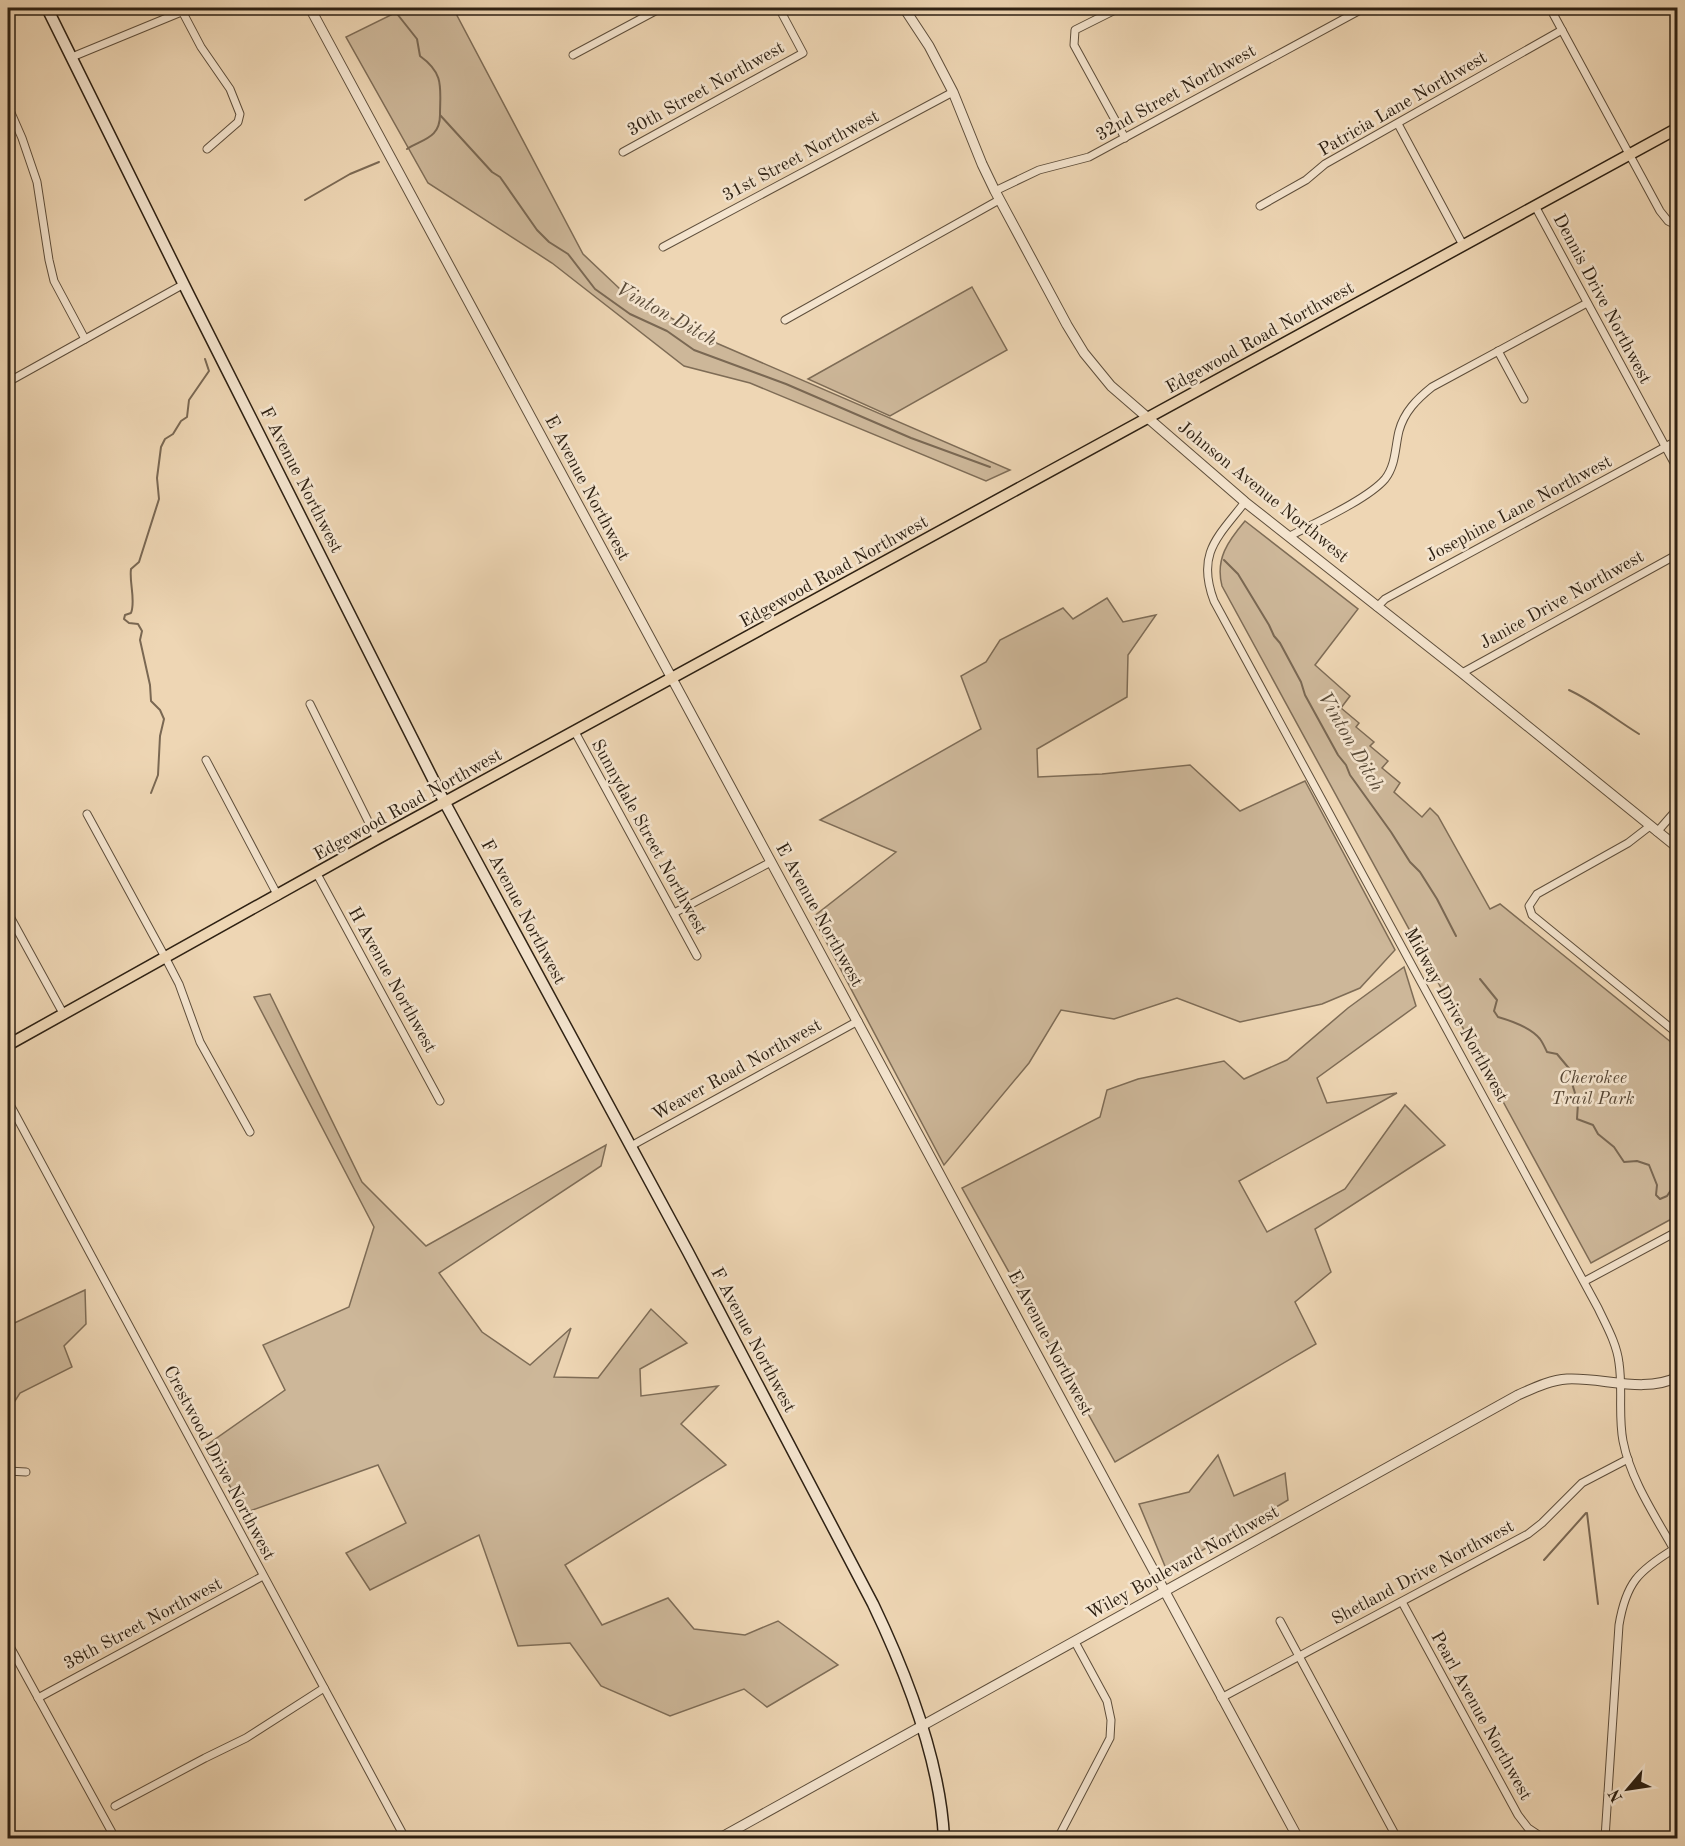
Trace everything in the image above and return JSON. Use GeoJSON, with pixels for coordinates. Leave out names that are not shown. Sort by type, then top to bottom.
{"type":"FeatureCollection","features":[{"type":"Feature","properties":{"kind":"main road","name":"F Avenue Northwest"},"geometry":{"type":"LineString","coordinates":[[47,8],[446,802],[873,1604],[891,1642],[922,1727],[939,1793],[944,1839]]}},
{"type":"Feature","properties":{"kind":"main road","name":"Edgewood Road Northwest"},"geometry":{"type":"LineString","coordinates":[[8,1046],[377,839],[1677,128]]}},
{"type":"Feature","properties":{"kind":"street"},"geometry":{"type":"LineString","coordinates":[[72,57],[191,8]]}},
{"type":"Feature","properties":{"kind":"street","name":"E Avenue Northwest"},"geometry":{"type":"LineString","coordinates":[[310,8],[1298,1839]]}},
{"type":"Feature","properties":{"kind":"street"},"geometry":{"type":"LineString","coordinates":[[573,55],[661,8]]}},
{"type":"Feature","properties":{"kind":"street","name":"30th Street Northwest"},"geometry":{"type":"LineString","coordinates":[[624,152],[803,53],[779,8]]}},
{"type":"Feature","properties":{"kind":"street","name":"Johnson Avenue Northwest"},"geometry":{"type":"LineString","coordinates":[[904,8],[929,46],[953,92],[997,195],[1084,353],[1111,386],[1245,501],[1677,848]]}},
{"type":"Feature","properties":{"kind":"street"},"geometry":{"type":"LineString","coordinates":[[1119,8],[1075,30],[1074,45],[1125,138]]}},
{"type":"Feature","properties":{"kind":"street","name":"32nd Street Northwest"},"geometry":{"type":"LineString","coordinates":[[785,320],[1039,170],[1089,157],[1364,8]]}},
{"type":"Feature","properties":{"kind":"street"},"geometry":{"type":"LineString","coordinates":[[1550,8],[1660,211],[1668,221],[1677,226]]}},
{"type":"Feature","properties":{"kind":"street"},"geometry":{"type":"LineString","coordinates":[[182,12],[201,47],[230,89],[240,114],[238,122],[207,149]]}},
{"type":"Feature","properties":{"kind":"street","name":"Patricia Lane Northwest"},"geometry":{"type":"LineString","coordinates":[[1260,206],[1306,180],[1325,164],[1562,30]]}},
{"type":"Feature","properties":{"kind":"street","name":"31st Street Northwest"},"geometry":{"type":"LineString","coordinates":[[663,247],[953,92]]}},
{"type":"Feature","properties":{"kind":"street"},"geometry":{"type":"LineString","coordinates":[[8,106],[37,182],[54,281],[85,339]]}},
{"type":"Feature","properties":{"kind":"street"},"geometry":{"type":"LineString","coordinates":[[1398,124],[1463,245]]}},
{"type":"Feature","properties":{"kind":"street","name":"Dennis Drive Northwest"},"geometry":{"type":"LineString","coordinates":[[1535,206],[1677,470]]}},
{"type":"Feature","properties":{"kind":"street"},"geometry":{"type":"LineString","coordinates":[[8,382],[184,284]]}},
{"type":"Feature","properties":{"kind":"street"},"geometry":{"type":"LineString","coordinates":[[1290,536],[1373,491],[1386,477],[1394,460],[1399,430],[1418,397],[1432,387],[1587,303]]}},
{"type":"Feature","properties":{"kind":"street"},"geometry":{"type":"LineString","coordinates":[[1498,351],[1524,399]]}},
{"type":"Feature","properties":{"kind":"street","name":"Josephine Lane Northwest"},"geometry":{"type":"LineString","coordinates":[[1377,607],[1385,599],[1677,440]]}},
{"type":"Feature","properties":{"kind":"street","name":"Midway Drive Northwest"},"geometry":{"type":"LineString","coordinates":[[1245,501],[1212,543],[1207,568],[1208,585],[1214,601],[1585,1281],[1612,1339],[1619,1361],[1621,1425],[1628,1459],[1636,1480],[1676,1553]]}},
{"type":"Feature","properties":{"kind":"street","name":"Janice Drive Northwest"},"geometry":{"type":"LineString","coordinates":[[1462,674],[1677,554]]}},
{"type":"Feature","properties":{"kind":"street"},"geometry":{"type":"LineString","coordinates":[[310,704],[377,839]]}},
{"type":"Feature","properties":{"kind":"street","name":"Sunnydale Street Northwest"},"geometry":{"type":"LineString","coordinates":[[575,732],[697,956]]}},
{"type":"Feature","properties":{"kind":"street"},"geometry":{"type":"LineString","coordinates":[[206,760],[278,896]]}},
{"type":"Feature","properties":{"kind":"street"},"geometry":{"type":"LineString","coordinates":[[1677,808],[1654,829],[1537,894],[1529,906],[1532,915],[1677,1034]]}},
{"type":"Feature","properties":{"kind":"street"},"geometry":{"type":"LineString","coordinates":[[87,814],[179,984],[200,1042],[250,1132]]}},
{"type":"Feature","properties":{"kind":"street"},"geometry":{"type":"LineString","coordinates":[[674,913],[771,862]]}},
{"type":"Feature","properties":{"kind":"street","name":"H Avenue Northwest"},"geometry":{"type":"LineString","coordinates":[[317,874],[440,1101]]}},
{"type":"Feature","properties":{"kind":"street"},"geometry":{"type":"LineString","coordinates":[[8,913],[64,1015]]}},
{"type":"Feature","properties":{"kind":"street","name":"Weaver Road Northwest"},"geometry":{"type":"LineString","coordinates":[[631,1146],[858,1021]]}},
{"type":"Feature","properties":{"kind":"street","name":"Crestwood Drive Northwest"},"geometry":{"type":"LineString","coordinates":[[8,1101],[405,1839]]}},
{"type":"Feature","properties":{"kind":"street"},"geometry":{"type":"LineString","coordinates":[[1585,1281],[1677,1231]]}},
{"type":"Feature","properties":{"kind":"street","name":"Wiley Boulevard Northwest"},"geometry":{"type":"LineString","coordinates":[[720,1839],[1527,1392],[1544,1384],[1565,1379],[1637,1385],[1677,1377]]}},
{"type":"Feature","properties":{"kind":"street","name":"Shetland Drive Northwest"},"geometry":{"type":"LineString","coordinates":[[1221,1698],[1528,1534],[1582,1483],[1628,1459]]}},
{"type":"Feature","properties":{"kind":"street"},"geometry":{"type":"LineString","coordinates":[[8,1471],[26,1472]]}},
{"type":"Feature","properties":{"kind":"street"},"geometry":{"type":"LineString","coordinates":[[1605,1839],[1618,1625],[1622,1603],[1629,1588],[1649,1564],[1676,1553]]}},
{"type":"Feature","properties":{"kind":"street","name":"38th Street Northwest"},"geometry":{"type":"LineString","coordinates":[[38,1698],[263,1576]]}},
{"type":"Feature","properties":{"kind":"street","name":"Pearl Avenue Northwest"},"geometry":{"type":"LineString","coordinates":[[1402,1602],[1518,1815],[1528,1828],[1543,1839]]}},
{"type":"Feature","properties":{"kind":"street"},"geometry":{"type":"LineString","coordinates":[[1280,1621],[1397,1839]]}},
{"type":"Feature","properties":{"kind":"street"},"geometry":{"type":"LineString","coordinates":[[1058,1839],[1110,1738],[1112,1720],[1107,1701],[1075,1642]]}},
{"type":"Feature","properties":{"kind":"street"},"geometry":{"type":"LineString","coordinates":[[8,1643],[115,1839]]}},
{"type":"Feature","properties":{"kind":"street"},"geometry":{"type":"LineString","coordinates":[[115,1806],[246,1738],[324,1688]]}},
{"type":"Feature","properties":{"kind":"green space"},"geometry":{"type":"Polygon","coordinates":[[[405,8],[453,8],[583,254],[621,290],[714,342],[1010,470],[986,481],[750,383],[684,366],[552,263],[428,183],[346,37],[405,8]]]}},
{"type":"Feature","properties":{"kind":"green space"},"geometry":{"type":"Polygon","coordinates":[[[972,287],[1007,350],[890,416],[808,379],[972,287]]]}},
{"type":"Feature","properties":{"kind":"green space","name":"Cherokee Trail Park"},"geometry":{"type":"Polygon","coordinates":[[[1245,521],[1358,609],[1315,665],[1350,696],[1341,708],[1359,723],[1356,727],[1374,742],[1370,746],[1388,761],[1382,768],[1400,783],[1394,792],[1422,817],[1430,808],[1438,816],[1490,909],[1500,904],[1677,1047],[1677,1216],[1591,1263],[1222,586],[1220,567],[1224,551],[1245,521]]]}},
{"type":"Feature","properties":{"kind":"green space"},"geometry":{"type":"Polygon","coordinates":[[[1107,598],[1123,622],[1156,615],[1128,655],[1127,697],[1037,749],[1038,777],[1102,774],[1190,765],[1240,811],[1305,781],[1395,950],[1360,988],[1322,1004],[1240,1022],[1177,998],[1114,1019],[1061,1010],[1029,1063],[944,1165],[813,917],[896,852],[820,820],[981,729],[961,676],[986,662],[1000,640],[1063,608],[1073,619],[1107,598]]]}},
{"type":"Feature","properties":{"kind":"green space"},"geometry":{"type":"Polygon","coordinates":[[[1404,967],[1416,1006],[1317,1078],[1327,1103],[1397,1093],[1239,1181],[1267,1232],[1345,1189],[1405,1105],[1445,1145],[1315,1229],[1331,1272],[1295,1302],[1316,1344],[1115,1462],[962,1188],[1100,1117],[1107,1090],[1138,1079],[1224,1061],[1244,1079],[1287,1060],[1348,1008],[1404,967]]]}},
{"type":"Feature","properties":{"kind":"green space"},"geometry":{"type":"Polygon","coordinates":[[[270,994],[362,1182],[426,1246],[606,1145],[601,1166],[439,1273],[482,1332],[530,1365],[571,1328],[554,1377],[598,1378],[651,1309],[687,1343],[640,1369],[641,1396],[718,1386],[681,1424],[726,1465],[565,1565],[602,1625],[668,1598],[694,1629],[745,1635],[778,1621],[838,1665],[767,1707],[744,1689],[670,1716],[601,1686],[570,1643],[518,1646],[479,1535],[370,1590],[346,1553],[406,1523],[378,1465],[247,1512],[204,1447],[285,1390],[263,1345],[349,1307],[374,1227],[254,997],[270,994]]]}},
{"type":"Feature","properties":{"kind":"green space"},"geometry":{"type":"Polygon","coordinates":[[[85,1290],[86,1324],[64,1346],[72,1367],[20,1393],[8,1412],[8,1326],[85,1290]]]}},
{"type":"Feature","properties":{"kind":"green space"},"geometry":{"type":"Polygon","coordinates":[[[1218,1455],[1234,1496],[1285,1473],[1288,1500],[1167,1571],[1139,1504],[1189,1492],[1218,1455]]]}},
{"type":"Feature","properties":{"kind":"waterway","name":"Vinton Ditch"},"geometry":{"type":"LineString","coordinates":[[397,8],[398,15],[417,39],[420,56],[437,75],[440,89],[440,115],[492,172],[500,177],[537,230],[549,242],[568,254],[595,289],[630,314],[667,331],[694,350],[786,384],[911,438],[990,467]]}},
{"type":"Feature","properties":{"kind":"waterway"},"geometry":{"type":"LineString","coordinates":[[407,149],[434,133],[440,115]]}},
{"type":"Feature","properties":{"kind":"waterway"},"geometry":{"type":"LineString","coordinates":[[305,200],[350,174],[379,162]]}},
{"type":"Feature","properties":{"kind":"waterway"},"geometry":{"type":"LineString","coordinates":[[151,793],[158,775],[160,736],[164,719],[160,710],[151,701],[150,685],[140,640],[142,631],[138,624],[129,623],[124,619],[125,615],[131,613],[132,608],[131,569],[139,562],[159,499],[157,478],[161,447],[165,439],[173,434],[181,421],[187,417],[189,400],[209,371],[205,359]]}},
{"type":"Feature","properties":{"kind":"waterway","name":"Vinton Ditch"},"geometry":{"type":"LineString","coordinates":[[1224,560],[1238,574],[1280,643],[1301,682],[1305,695],[1350,775],[1410,862],[1420,872],[1456,936]]}},
{"type":"Feature","properties":{"kind":"waterway"},"geometry":{"type":"LineString","coordinates":[[1569,690],[1639,734]]}},
{"type":"Feature","properties":{"kind":"waterway","name":"Vinton Ditch"},"geometry":{"type":"LineString","coordinates":[[1480,979],[1497,1000],[1494,1011],[1498,1017],[1532,1031],[1540,1039],[1547,1052],[1557,1054],[1572,1072],[1571,1080],[1578,1103],[1577,1119],[1593,1125],[1598,1134],[1614,1147],[1624,1162],[1637,1161],[1649,1165],[1657,1185],[1656,1195],[1660,1199],[1667,1196],[1671,1190],[1678,1189]]}},
{"type":"Feature","properties":{"kind":"waterway"},"geometry":{"type":"LineString","coordinates":[[1544,1560],[1586,1513]]}},
{"type":"Feature","properties":{"kind":"waterway"},"geometry":{"type":"LineString","coordinates":[[1587,1513],[1598,1604]]}}]}
